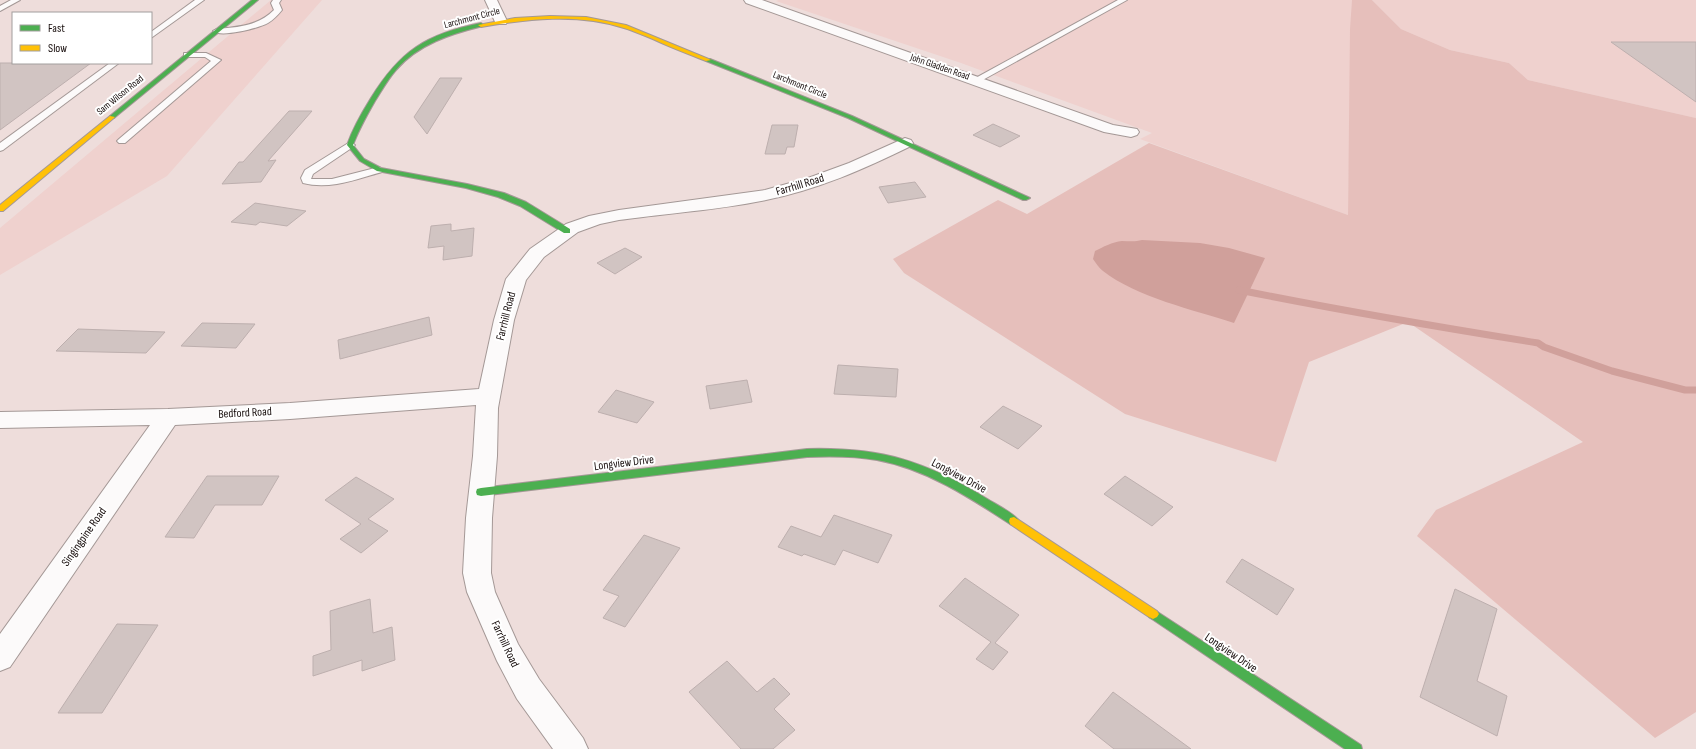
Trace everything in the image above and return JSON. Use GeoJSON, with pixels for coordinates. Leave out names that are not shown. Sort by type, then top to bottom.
{"type":"FeatureCollection","features":[{"type":"Feature","properties":{"kind":"street","name":"Sam Wilson Road"},"geometry":{"type":"LineString","coordinates":[[0,209],[255,0]]}},
{"type":"Feature","properties":{"kind":"street"},"geometry":{"type":"LineString","coordinates":[[491,0],[501,21]]}},
{"type":"Feature","properties":{"kind":"street","name":"John Gladden Road"},"geometry":{"type":"LineString","coordinates":[[750,0],[1110,129],[1131,132]]}},
{"type":"Feature","properties":{"kind":"street","name":"Larchmont Circle"},"geometry":{"type":"LineString","coordinates":[[350,145],[356,125],[383,83],[401,60],[417,49],[435,40],[475,27],[501,21],[560,17],[594,19],[621,25],[843,115],[1026,198]]}},
{"type":"Feature","properties":{"kind":"street","name":"Farrhill Road"},"geometry":{"type":"LineString","coordinates":[[572,749],[528,689],[507,652],[481,592],[477,573],[487,408],[504,320],[516,279],[524,267],[537,253],[567,231],[596,220],[618,215],[750,198],[794,188],[855,167],[905,143]]}},
{"type":"Feature","properties":{"kind":"street"},"geometry":{"type":"LineString","coordinates":[[350,145],[358,159],[368,166],[379,170],[477,189],[500,195],[535,211],[567,231]]}},
{"type":"Feature","properties":{"kind":"street","name":"Bedford Road"},"geometry":{"type":"LineString","coordinates":[[0,420],[168,417],[290,411],[489,396]]}},
{"type":"Feature","properties":{"kind":"street","name":"Singingpine Road"},"geometry":{"type":"LineString","coordinates":[[0,658],[168,417]]}},
{"type":"Feature","properties":{"kind":"street","name":"Longview Drive"},"geometry":{"type":"LineString","coordinates":[[481,492],[807,453],[837,451],[888,458],[913,466],[944,480],[997,510],[1292,709],[1356,749]]}},
{"type":"Feature","properties":{"kind":"lane"},"geometry":{"type":"LineString","coordinates":[[0,9],[16,0]]}},
{"type":"Feature","properties":{"kind":"lane"},"geometry":{"type":"LineString","coordinates":[[152,35],[200,0]]}},
{"type":"Feature","properties":{"kind":"lane"},"geometry":{"type":"LineString","coordinates":[[217,31],[255,27],[272,17],[278,10],[275,3],[277,0]]}},
{"type":"Feature","properties":{"kind":"lane"},"geometry":{"type":"LineString","coordinates":[[976,80],[1123,0]]}},
{"type":"Feature","properties":{"kind":"lane"},"geometry":{"type":"LineString","coordinates":[[122,141],[217,60],[206,55],[187,55]]}},
{"type":"Feature","properties":{"kind":"lane"},"geometry":{"type":"LineString","coordinates":[[0,148],[114,64]]}},
{"type":"Feature","properties":{"kind":"lane"},"geometry":{"type":"LineString","coordinates":[[350,145],[310,172],[306,178],[307,181],[313,183],[325,182],[379,170]]}},
{"type":"Feature","properties":{"kind":"shaded area"},"geometry":{"type":"Polygon","coordinates":[[[271,0],[322,0],[167,176],[0,275],[0,228],[271,0]]]}},
{"type":"Feature","properties":{"kind":"shaded area"},"geometry":{"type":"Polygon","coordinates":[[[1352,0],[1348,215],[1140,139],[1152,133],[961,63],[776,1],[1352,0]]]}},
{"type":"Feature","properties":{"kind":"shaded area"},"geometry":{"type":"Polygon","coordinates":[[[1352,0],[1372,0],[1401,29],[1450,50],[1509,63],[1528,80],[1696,118],[1696,712],[1655,738],[1417,536],[1436,510],[1583,442],[1408,322],[1309,362],[1276,462],[1125,414],[904,273],[893,259],[998,200],[1027,214],[1149,143],[1348,215],[1350,29],[1352,0]]]}},
{"type":"Feature","properties":{"kind":"shaded area"},"geometry":{"type":"Polygon","coordinates":[[[1372,0],[1696,0],[1696,118],[1528,80],[1509,63],[1450,50],[1401,29],[1372,0]]]}},
{"type":"Feature","properties":{"kind":"shaded area"},"geometry":{"type":"Polygon","coordinates":[[[1142,240],[1200,243],[1229,248],[1265,258],[1234,323],[1166,302],[1132,288],[1103,271],[1093,259],[1095,251],[1115,242],[1142,240]]]}},
{"type":"Feature","properties":{"kind":"building"},"geometry":{"type":"Polygon","coordinates":[[[1611,42],[1696,42],[1696,102],[1611,42]]]}},
{"type":"Feature","properties":{"kind":"building"},"geometry":{"type":"Polygon","coordinates":[[[0,63],[90,64],[0,130],[0,63]]]}},
{"type":"Feature","properties":{"kind":"building"},"geometry":{"type":"Polygon","coordinates":[[[440,78],[462,78],[427,134],[414,117],[440,78]]]}},
{"type":"Feature","properties":{"kind":"building"},"geometry":{"type":"Polygon","coordinates":[[[289,111],[312,111],[268,161],[276,160],[261,182],[222,184],[239,162],[243,162],[289,111]]]}},
{"type":"Feature","properties":{"kind":"building"},"geometry":{"type":"Polygon","coordinates":[[[993,124],[1020,136],[1000,147],[973,135],[993,124]]]}},
{"type":"Feature","properties":{"kind":"building"},"geometry":{"type":"Polygon","coordinates":[[[772,125],[798,125],[794,147],[787,147],[785,154],[765,154],[772,125]]]}},
{"type":"Feature","properties":{"kind":"building"},"geometry":{"type":"Polygon","coordinates":[[[915,182],[926,197],[888,203],[879,187],[915,182]]]}},
{"type":"Feature","properties":{"kind":"building"},"geometry":{"type":"Polygon","coordinates":[[[255,203],[306,211],[287,226],[260,222],[256,225],[231,222],[255,203]]]}},
{"type":"Feature","properties":{"kind":"building"},"geometry":{"type":"Polygon","coordinates":[[[451,224],[451,231],[474,228],[472,256],[443,260],[444,246],[428,248],[431,226],[451,224]]]}},
{"type":"Feature","properties":{"kind":"building"},"geometry":{"type":"Polygon","coordinates":[[[625,248],[642,257],[615,274],[597,263],[625,248]]]}},
{"type":"Feature","properties":{"kind":"building"},"geometry":{"type":"Polygon","coordinates":[[[429,317],[432,335],[340,359],[338,340],[429,317]]]}},
{"type":"Feature","properties":{"kind":"building"},"geometry":{"type":"Polygon","coordinates":[[[202,323],[255,324],[236,348],[181,346],[202,323]]]}},
{"type":"Feature","properties":{"kind":"building"},"geometry":{"type":"Polygon","coordinates":[[[78,329],[165,332],[146,353],[56,351],[78,329]]]}},
{"type":"Feature","properties":{"kind":"building"},"geometry":{"type":"Polygon","coordinates":[[[838,365],[898,369],[896,397],[834,394],[838,365]]]}},
{"type":"Feature","properties":{"kind":"building"},"geometry":{"type":"Polygon","coordinates":[[[747,380],[752,402],[710,409],[706,386],[747,380]]]}},
{"type":"Feature","properties":{"kind":"building"},"geometry":{"type":"Polygon","coordinates":[[[616,390],[654,402],[637,423],[598,412],[616,390]]]}},
{"type":"Feature","properties":{"kind":"building"},"geometry":{"type":"Polygon","coordinates":[[[1003,406],[1042,426],[1018,449],[980,427],[1003,406]]]}},
{"type":"Feature","properties":{"kind":"building"},"geometry":{"type":"Polygon","coordinates":[[[207,476],[279,476],[262,505],[215,505],[194,538],[165,537],[207,476]]]}},
{"type":"Feature","properties":{"kind":"building"},"geometry":{"type":"Polygon","coordinates":[[[1125,476],[1173,507],[1152,526],[1104,494],[1125,476]]]}},
{"type":"Feature","properties":{"kind":"building"},"geometry":{"type":"Polygon","coordinates":[[[356,477],[394,499],[368,519],[388,531],[361,553],[340,539],[361,524],[325,500],[356,477]]]}},
{"type":"Feature","properties":{"kind":"building"},"geometry":{"type":"Polygon","coordinates":[[[834,515],[892,535],[878,563],[843,550],[835,565],[804,554],[802,556],[778,547],[791,526],[821,537],[834,515]]]}},
{"type":"Feature","properties":{"kind":"building"},"geometry":{"type":"Polygon","coordinates":[[[644,535],[680,548],[625,627],[603,618],[619,596],[603,590],[644,535]]]}},
{"type":"Feature","properties":{"kind":"building"},"geometry":{"type":"Polygon","coordinates":[[[1242,559],[1294,589],[1277,615],[1226,582],[1242,559]]]}},
{"type":"Feature","properties":{"kind":"building"},"geometry":{"type":"Polygon","coordinates":[[[965,578],[1019,615],[995,643],[1008,652],[993,670],[976,659],[991,642],[939,606],[965,578]]]}},
{"type":"Feature","properties":{"kind":"building"},"geometry":{"type":"Polygon","coordinates":[[[1455,589],[1497,609],[1477,681],[1507,696],[1497,736],[1420,697],[1455,589]]]}},
{"type":"Feature","properties":{"kind":"building"},"geometry":{"type":"Polygon","coordinates":[[[370,599],[373,633],[392,627],[395,660],[362,671],[362,660],[313,676],[313,656],[331,650],[330,611],[370,599]]]}},
{"type":"Feature","properties":{"kind":"building"},"geometry":{"type":"Polygon","coordinates":[[[117,624],[158,625],[102,713],[58,713],[117,624]]]}},
{"type":"Feature","properties":{"kind":"building"},"geometry":{"type":"Polygon","coordinates":[[[727,661],[757,692],[774,678],[790,694],[774,709],[795,730],[773,749],[741,749],[689,692],[727,661]]]}},
{"type":"Feature","properties":{"kind":"building"},"geometry":{"type":"Polygon","coordinates":[[[1113,692],[1191,749],[1114,749],[1085,726],[1113,692]]]}},
{"type":"Feature","properties":{"kind":"waterway"},"geometry":{"type":"LineString","coordinates":[[1239,290],[1388,318],[1538,343],[1544,347],[1612,371],[1685,390],[1696,390]]}},
{"type":"Feature","properties":{"kind":"traffic: fast"},"geometry":{"type":"LineString","coordinates":[[112,117],[255,0]]}},
{"type":"Feature","properties":{"kind":"traffic: fast"},"geometry":{"type":"LineString","coordinates":[[481,25],[459,30],[436,38],[406,56],[390,73],[365,112],[350,145],[362,160],[379,170],[467,186],[501,195],[523,204],[567,231]]}},
{"type":"Feature","properties":{"kind":"traffic: fast"},"geometry":{"type":"LineString","coordinates":[[708,60],[850,117],[1026,198]]}},
{"type":"Feature","properties":{"kind":"traffic: fast"},"geometry":{"type":"LineString","coordinates":[[481,492],[807,453],[847,453],[886,458],[920,469],[953,484],[1014,521]]}},
{"type":"Feature","properties":{"kind":"traffic: fast"},"geometry":{"type":"LineString","coordinates":[[1153,614],[1356,749]]}},
{"type":"Feature","properties":{"kind":"traffic: slow"},"geometry":{"type":"LineString","coordinates":[[481,25],[533,18],[586,18],[631,28],[708,60]]}},
{"type":"Feature","properties":{"kind":"traffic: slow"},"geometry":{"type":"LineString","coordinates":[[0,209],[112,117]]}},
{"type":"Feature","properties":{"kind":"traffic: slow"},"geometry":{"type":"LineString","coordinates":[[1014,521],[1153,614]]}}]}
